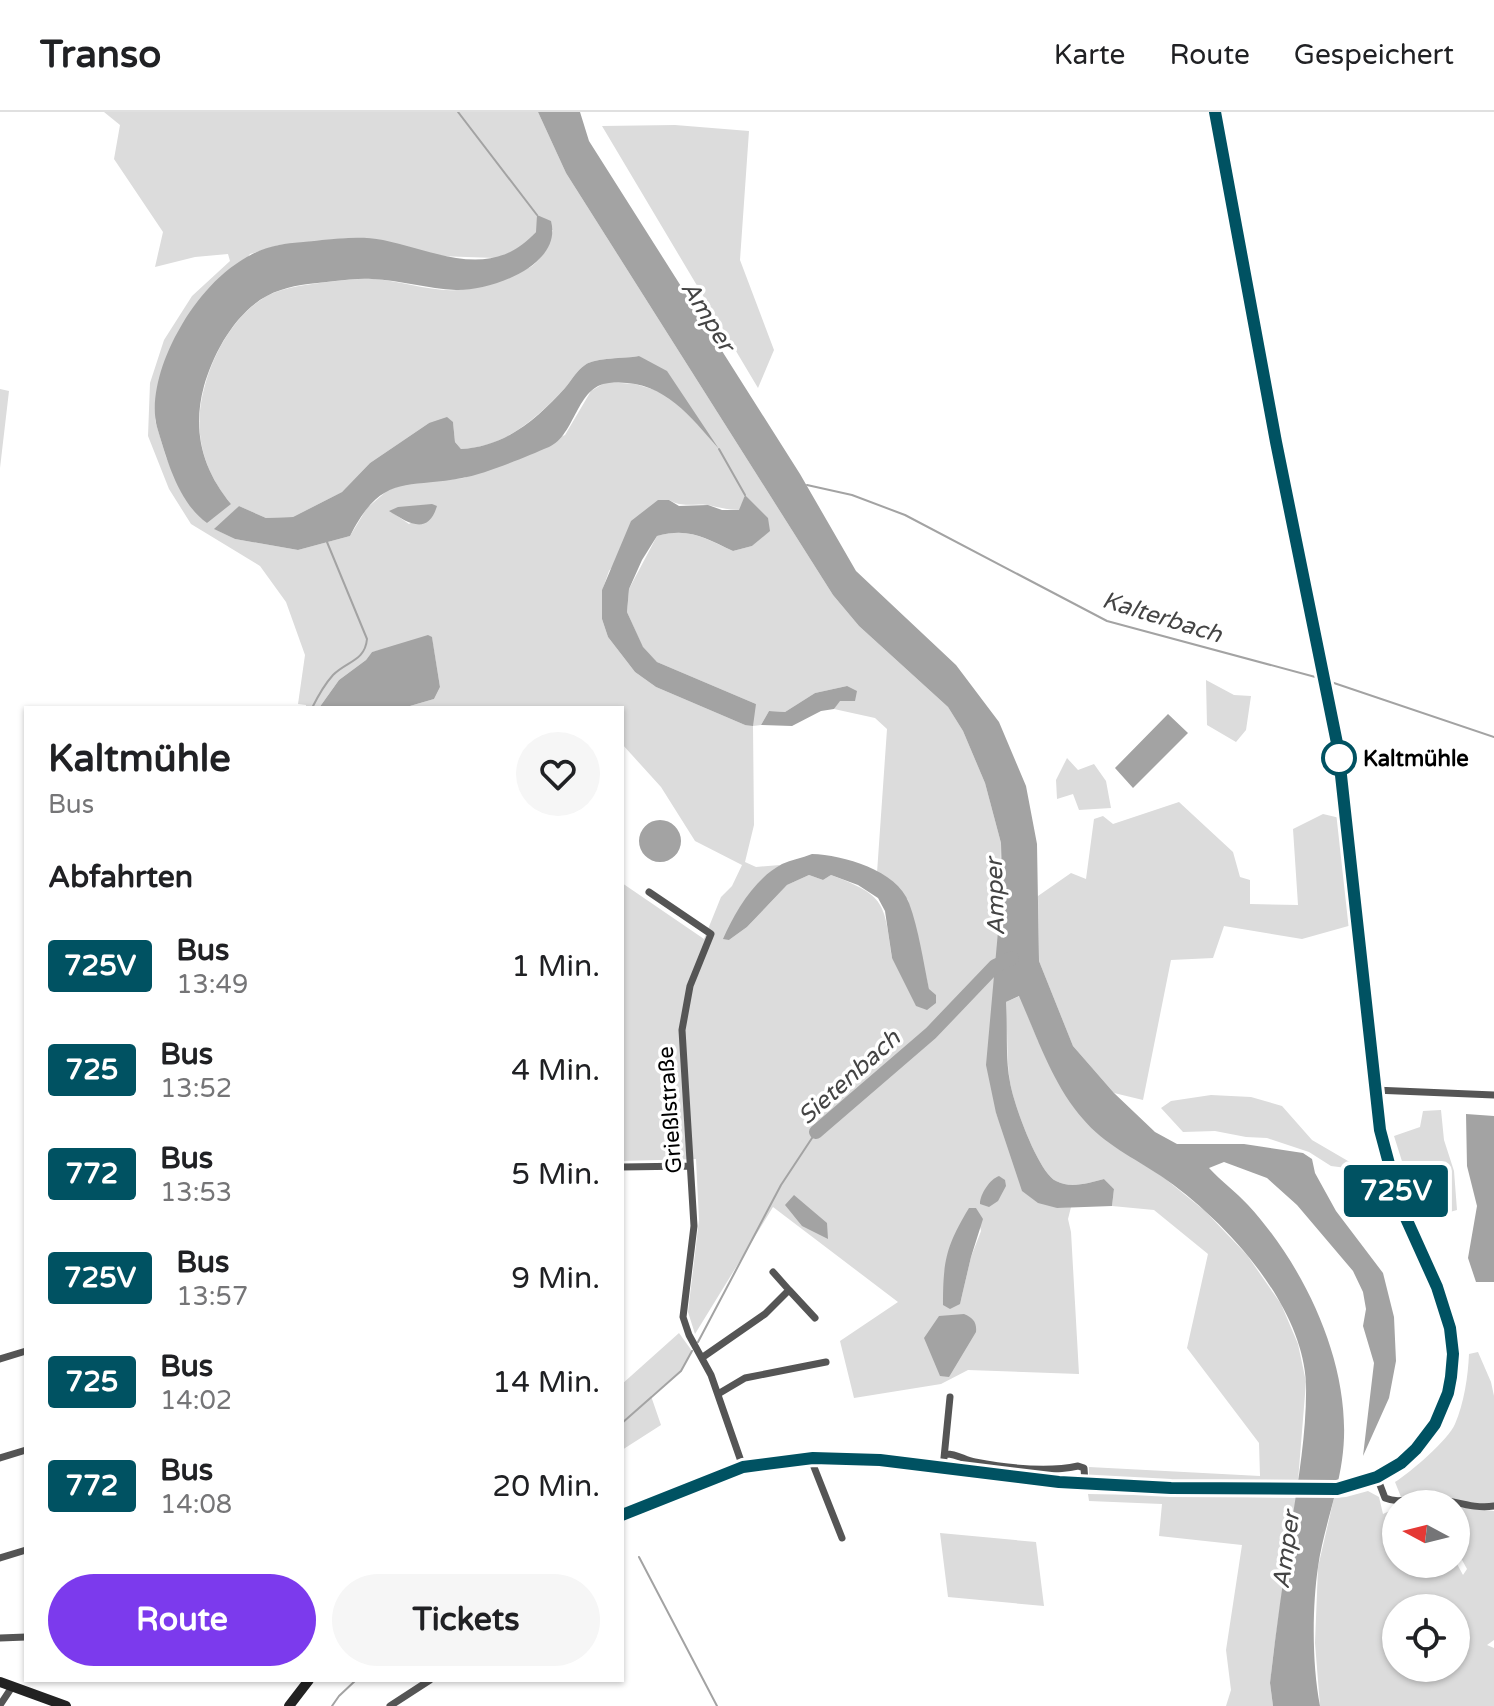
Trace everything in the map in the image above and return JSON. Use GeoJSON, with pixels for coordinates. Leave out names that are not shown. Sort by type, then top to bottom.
{"type":"FeatureCollection","features":[{"type":"Feature","properties":{"kind":"main road"},"geometry":{"type":"LineString","coordinates":[[624,1514],[743,1467],[813,1458],[880,1460],[1085,1483],[1171,1488],[1337,1489],[1377,1477],[1401,1463],[1435,1424],[1448,1393],[1453,1354],[1446,1310],[1400,1205],[1387,1163],[1374,1090],[1346,810],[1329,698],[1276,442],[1216,112]]}},
{"type":"Feature","properties":{"kind":"main road"},"geometry":{"type":"LineString","coordinates":[[0,1682],[66,1706]]}},
{"type":"Feature","properties":{"kind":"main road"},"geometry":{"type":"LineString","coordinates":[[289,1706],[307,1682]]}},
{"type":"Feature","properties":{"kind":"street","name":"Grießlstraße"},"geometry":{"type":"LineString","coordinates":[[649,892],[711,934],[690,986],[683,1018],[694,1226],[683,1317],[718,1394],[743,1467]]}},
{"type":"Feature","properties":{"kind":"street"},"geometry":{"type":"LineString","coordinates":[[1374,1090],[1494,1095]]}},
{"type":"Feature","properties":{"kind":"street"},"geometry":{"type":"LineString","coordinates":[[624,1167],[690,1166]]}},
{"type":"Feature","properties":{"kind":"street"},"geometry":{"type":"LineString","coordinates":[[773,1272],[815,1318]]}},
{"type":"Feature","properties":{"kind":"street"},"geometry":{"type":"LineString","coordinates":[[703,1357],[765,1314],[789,1290]]}},
{"type":"Feature","properties":{"kind":"street"},"geometry":{"type":"LineString","coordinates":[[0,1359],[24,1352]]}},
{"type":"Feature","properties":{"kind":"street"},"geometry":{"type":"LineString","coordinates":[[718,1394],[745,1378],[826,1362]]}},
{"type":"Feature","properties":{"kind":"street"},"geometry":{"type":"LineString","coordinates":[[943,1468],[950,1397]]}},
{"type":"Feature","properties":{"kind":"street"},"geometry":{"type":"LineString","coordinates":[[0,1458],[24,1451]]}},
{"type":"Feature","properties":{"kind":"street"},"geometry":{"type":"LineString","coordinates":[[945,1454],[952,1453],[973,1462],[1014,1467],[1078,1466],[1084,1468],[1085,1483]]}},
{"type":"Feature","properties":{"kind":"street"},"geometry":{"type":"LineString","coordinates":[[813,1458],[842,1538]]}},
{"type":"Feature","properties":{"kind":"street"},"geometry":{"type":"LineString","coordinates":[[1377,1477],[1385,1498],[1389,1500],[1403,1502],[1424,1498],[1480,1508],[1494,1506]]}},
{"type":"Feature","properties":{"kind":"street"},"geometry":{"type":"LineString","coordinates":[[0,1558],[24,1551]]}},
{"type":"Feature","properties":{"kind":"street"},"geometry":{"type":"LineString","coordinates":[[0,1638],[24,1637]]}},
{"type":"Feature","properties":{"kind":"street"},"geometry":{"type":"LineString","coordinates":[[390,1706],[427,1682]]}},
{"type":"Feature","properties":{"kind":"street"},"geometry":{"type":"LineString","coordinates":[[0,1705],[12,1687]]}},
{"type":"Feature","properties":{"kind":"shaded area"},"geometry":{"type":"Polygon","coordinates":[[[104,112],[538,112],[566,173],[833,595],[859,626],[948,707],[963,731],[985,783],[1001,843],[996,1113],[1009,1146],[1057,1208],[1071,1207],[1068,1219],[1079,1374],[968,1370],[941,1384],[854,1398],[840,1341],[898,1302],[773,1207],[695,1334],[688,1312],[699,1220],[696,1159],[624,1161],[624,884],[704,939],[721,897],[732,886],[742,865],[695,841],[661,787],[624,746],[624,706],[410,706],[434,699],[440,687],[432,638],[372,652],[339,680],[320,706],[298,704],[305,655],[286,602],[260,566],[191,524],[169,489],[148,436],[150,383],[164,340],[192,296],[230,261],[228,254],[195,257],[155,267],[163,232],[114,159],[120,125],[104,112]],[[553,230],[536,232],[522,248],[496,258],[437,256],[381,240],[348,238],[279,245],[250,254],[158,386],[155,420],[181,491],[231,504],[213,477],[202,448],[201,401],[223,342],[254,304],[289,288],[354,279],[383,280],[447,290],[472,287],[532,266],[543,254],[553,230]],[[639,356],[585,365],[531,420],[492,443],[461,449],[455,442],[453,422],[429,423],[370,463],[342,492],[293,517],[266,518],[239,506],[215,529],[235,539],[298,550],[350,536],[367,508],[388,490],[405,484],[464,478],[565,435],[591,391],[606,382],[635,384],[662,392],[683,408],[714,443],[639,356]],[[745,495],[740,510],[683,505],[669,500],[609,571],[602,591],[602,619],[608,637],[635,672],[656,687],[745,725],[756,704],[657,662],[643,648],[627,612],[629,589],[657,536],[687,533],[733,551],[752,546],[769,531],[745,495]],[[437,506],[390,511],[409,524],[437,506]],[[847,686],[815,693],[785,712],[769,711],[761,725],[753,726],[754,825],[745,862],[756,867],[780,865],[747,897],[736,916],[729,940],[747,927],[787,885],[809,875],[823,880],[831,875],[863,889],[879,903],[887,924],[892,958],[929,989],[908,900],[893,883],[877,873],[887,729],[875,718],[834,709],[847,686]],[[976,1208],[960,1304],[971,1257],[981,1231],[976,1208]]]}},
{"type":"Feature","properties":{"kind":"shaded area"},"geometry":{"type":"Polygon","coordinates":[[[538,112],[580,112],[589,141],[800,474],[856,571],[956,665],[999,722],[1026,786],[1037,844],[1039,961],[1073,1046],[1114,1093],[1155,1132],[1177,1144],[1244,1144],[1303,1153],[1312,1159],[1315,1173],[1336,1211],[1383,1273],[1394,1317],[1396,1361],[1389,1398],[1363,1456],[1374,1363],[1363,1326],[1366,1309],[1363,1292],[1353,1271],[1297,1205],[1267,1178],[1224,1162],[1209,1168],[1248,1205],[1289,1259],[1322,1324],[1334,1358],[1344,1426],[1342,1460],[1316,1583],[1314,1655],[1320,1706],[1273,1706],[1270,1683],[1305,1417],[1306,1383],[1301,1353],[1291,1323],[1256,1266],[1210,1215],[1161,1176],[1091,1128],[1072,1106],[1054,1076],[1019,996],[1006,1002],[1008,1072],[1016,1105],[1034,1151],[1056,1181],[1074,1185],[1104,1179],[1114,1189],[1112,1206],[1057,1208],[1038,1203],[1022,1191],[996,1113],[986,1065],[1002,887],[1001,843],[985,783],[963,731],[948,707],[859,626],[833,595],[566,173],[538,112]]]}},
{"type":"Feature","properties":{"kind":"shaded area"},"geometry":{"type":"Polygon","coordinates":[[[675,125],[749,131],[740,260],[774,350],[758,388],[602,126],[675,125]]]}},
{"type":"Feature","properties":{"kind":"shaded area"},"geometry":{"type":"Polygon","coordinates":[[[537,215],[551,221],[552,237],[546,251],[521,273],[487,286],[456,290],[354,279],[288,288],[254,305],[232,328],[215,357],[204,386],[199,418],[207,463],[231,504],[207,523],[188,504],[170,466],[157,427],[157,390],[164,363],[188,314],[209,288],[234,265],[263,249],[284,244],[360,238],[462,259],[482,259],[500,256],[518,247],[536,232],[537,215]]]}},
{"type":"Feature","properties":{"kind":"shaded area"},"geometry":{"type":"Polygon","coordinates":[[[639,356],[667,371],[719,449],[685,411],[659,392],[628,383],[609,383],[598,386],[590,393],[565,432],[549,447],[472,476],[410,485],[384,493],[373,502],[350,536],[298,550],[235,539],[214,529],[239,506],[266,518],[293,517],[342,492],[370,463],[429,423],[447,417],[453,422],[455,442],[461,449],[492,443],[531,420],[590,362],[639,356]]]}},
{"type":"Feature","properties":{"kind":"shaded area"},"geometry":{"type":"Polygon","coordinates":[[[0,389],[9,391],[0,468],[0,389]]]}},
{"type":"Feature","properties":{"kind":"shaded area"},"geometry":{"type":"Polygon","coordinates":[[[745,495],[768,518],[770,531],[752,546],[733,551],[688,533],[657,536],[629,589],[627,612],[643,647],[657,662],[756,704],[753,726],[656,687],[635,672],[608,637],[602,619],[602,590],[631,521],[658,500],[669,500],[679,506],[708,505],[722,510],[739,510],[745,495]]]}},
{"type":"Feature","properties":{"kind":"shaded area"},"geometry":{"type":"Polygon","coordinates":[[[437,506],[433,515],[423,524],[410,523],[389,511],[398,507],[437,506]]]}},
{"type":"Feature","properties":{"kind":"shaded area"},"geometry":{"type":"Polygon","coordinates":[[[428,635],[432,637],[440,687],[434,699],[410,706],[320,706],[339,680],[372,652],[428,635]]]}},
{"type":"Feature","properties":{"kind":"shaded area"},"geometry":{"type":"Polygon","coordinates":[[[1206,680],[1234,695],[1251,696],[1246,730],[1236,742],[1207,725],[1206,680]]]}},
{"type":"Feature","properties":{"kind":"shaded area"},"geometry":{"type":"Polygon","coordinates":[[[847,686],[857,691],[855,701],[840,701],[834,709],[821,711],[792,726],[761,725],[769,711],[785,712],[815,693],[847,686]]]}},
{"type":"Feature","properties":{"kind":"shaded area"},"geometry":{"type":"Polygon","coordinates":[[[1168,714],[1188,733],[1133,788],[1115,768],[1168,714]]]}},
{"type":"Feature","properties":{"kind":"shaded area"},"geometry":{"type":"Polygon","coordinates":[[[1067,758],[1078,770],[1094,764],[1106,781],[1111,808],[1079,810],[1073,794],[1057,799],[1056,780],[1067,758]]]}},
{"type":"Feature","properties":{"kind":"shaded area"},"geometry":{"type":"Polygon","coordinates":[[[1179,802],[1233,852],[1240,877],[1250,880],[1250,904],[1298,905],[1293,829],[1323,814],[1344,819],[1352,925],[1302,939],[1224,926],[1213,958],[1171,960],[1143,1100],[1114,1093],[1073,1046],[1039,961],[1038,896],[1071,873],[1086,879],[1094,819],[1103,816],[1113,824],[1179,802]]]}},
{"type":"Feature","properties":{"kind":"shaded area"},"geometry":{"type":"Polygon","coordinates":[[[660,820],[675,826],[681,841],[675,856],[660,862],[645,856],[639,841],[645,826],[660,820]]]}},
{"type":"Feature","properties":{"kind":"shaded area"},"geometry":{"type":"Polygon","coordinates":[[[812,854],[839,857],[868,866],[903,891],[918,935],[929,989],[936,995],[936,1003],[927,1010],[916,1006],[892,958],[885,911],[878,898],[858,885],[831,875],[823,880],[809,875],[787,885],[747,927],[729,940],[723,939],[740,907],[763,878],[782,864],[812,854]]]}},
{"type":"Feature","properties":{"kind":"shaded area"},"geometry":{"type":"Polygon","coordinates":[[[1020,996],[1038,1041],[1163,1177],[1205,1211],[1247,1255],[1281,1304],[1298,1344],[1306,1382],[1298,1481],[1187,1482],[1089,1477],[1089,1467],[1260,1476],[1259,1443],[1187,1348],[1208,1254],[1154,1210],[1112,1206],[1114,1189],[1104,1179],[1074,1185],[1056,1181],[1034,1151],[1016,1105],[1009,1072],[1006,1002],[1020,996]]]}},
{"type":"Feature","properties":{"kind":"shaded area"},"geometry":{"type":"Polygon","coordinates":[[[1211,1095],[1251,1097],[1282,1106],[1312,1140],[1348,1161],[1374,1162],[1370,1171],[1331,1166],[1309,1152],[1267,1138],[1215,1131],[1183,1132],[1161,1108],[1171,1101],[1211,1095]]]}},
{"type":"Feature","properties":{"kind":"shaded area"},"geometry":{"type":"Polygon","coordinates":[[[1441,1110],[1444,1140],[1454,1171],[1457,1210],[1439,1215],[1419,1215],[1394,1136],[1420,1127],[1423,1111],[1441,1110]]]}},
{"type":"Feature","properties":{"kind":"shaded area"},"geometry":{"type":"Polygon","coordinates":[[[1466,1114],[1494,1116],[1494,1282],[1476,1282],[1468,1258],[1477,1206],[1467,1166],[1466,1114]]]}},
{"type":"Feature","properties":{"kind":"shaded area"},"geometry":{"type":"Polygon","coordinates":[[[999,1176],[1005,1180],[1006,1186],[998,1201],[989,1207],[980,1204],[986,1187],[999,1176]]]}},
{"type":"Feature","properties":{"kind":"shaded area"},"geometry":{"type":"Polygon","coordinates":[[[794,1195],[827,1223],[828,1239],[802,1226],[785,1205],[794,1195]]]}},
{"type":"Feature","properties":{"kind":"shaded area"},"geometry":{"type":"Polygon","coordinates":[[[969,1208],[976,1208],[983,1219],[960,1304],[950,1309],[943,1305],[945,1265],[955,1233],[969,1208]]]}},
{"type":"Feature","properties":{"kind":"shaded area"},"geometry":{"type":"Polygon","coordinates":[[[964,1314],[974,1321],[976,1332],[949,1377],[940,1376],[924,1338],[939,1316],[964,1314]]]}},
{"type":"Feature","properties":{"kind":"shaded area"},"geometry":{"type":"Polygon","coordinates":[[[679,1333],[692,1351],[682,1370],[651,1396],[661,1425],[624,1449],[624,1382],[679,1333]]]}},
{"type":"Feature","properties":{"kind":"shaded area"},"geometry":{"type":"Polygon","coordinates":[[[1478,1352],[1494,1396],[1494,1503],[1470,1506],[1470,1490],[1398,1490],[1395,1482],[1428,1455],[1455,1424],[1467,1381],[1469,1354],[1478,1352]]]}},
{"type":"Feature","properties":{"kind":"shaded area"},"geometry":{"type":"Polygon","coordinates":[[[1368,1491],[1379,1497],[1382,1510],[1382,1578],[1470,1578],[1470,1508],[1494,1511],[1494,1640],[1487,1645],[1494,1648],[1494,1706],[1320,1706],[1315,1643],[1318,1567],[1334,1498],[1368,1491]]]}},
{"type":"Feature","properties":{"kind":"shaded area"},"geometry":{"type":"Polygon","coordinates":[[[1088,1494],[1296,1498],[1270,1683],[1273,1706],[1226,1706],[1231,1690],[1226,1650],[1242,1545],[1159,1536],[1162,1504],[1089,1501],[1088,1494]]]}},
{"type":"Feature","properties":{"kind":"shaded area"},"geometry":{"type":"Polygon","coordinates":[[[940,1533],[1036,1542],[1044,1606],[948,1597],[940,1533]]]}},
{"type":"Feature","properties":{"kind":"waterway"},"geometry":{"type":"LineString","coordinates":[[458,112],[537,215]]}},
{"type":"Feature","properties":{"kind":"waterway"},"geometry":{"type":"LineString","coordinates":[[719,449],[745,495]]}},
{"type":"Feature","properties":{"kind":"waterway","name":"Kalterbach"},"geometry":{"type":"LineString","coordinates":[[807,485],[852,495],[905,515],[1107,621],[1319,678]]}},
{"type":"Feature","properties":{"kind":"waterway"},"geometry":{"type":"LineString","coordinates":[[313,706],[333,675],[363,652],[367,639],[327,542]]}},
{"type":"Feature","properties":{"kind":"waterway","name":"Kalterbach"},"geometry":{"type":"LineString","coordinates":[[1328,681],[1494,737]]}},
{"type":"Feature","properties":{"kind":"waterway","name":"Sietenbach"},"geometry":{"type":"LineString","coordinates":[[816,1132],[931,1033],[995,966],[1012,958]]}},
{"type":"Feature","properties":{"kind":"waterway","name":"Sietenbach"},"geometry":{"type":"LineString","coordinates":[[698,1342],[781,1185],[816,1132]]}},
{"type":"Feature","properties":{"kind":"waterway","name":"Sietenbach"},"geometry":{"type":"LineString","coordinates":[[624,1421],[681,1371],[692,1351]]}},
{"type":"Feature","properties":{"kind":"waterway"},"geometry":{"type":"LineString","coordinates":[[639,1557],[717,1706]]}},
{"type":"Feature","properties":{"kind":"waterway","name":"Sietenbach"},"geometry":{"type":"LineString","coordinates":[[332,1706],[354,1682]]}},
{"type":"Feature","properties":{"kind":"bus line","name":"725V"},"geometry":{"type":"LineString","coordinates":[[624,1514],[743,1467],[813,1458],[880,1460],[1059,1482],[1171,1488],[1337,1489],[1360,1484],[1401,1463],[1435,1424],[1451,1377],[1453,1354],[1450,1328],[1437,1287],[1400,1205],[1380,1130],[1338,748],[1276,442],[1215,112]]}},
{"type":"Feature","properties":{"kind":"place","name":"Kaltmühle"},"geometry":{"type":"Point","coordinates":[1339,758]}},
{"type":"Feature","properties":{"kind":"water label","name":"Amper"},"geometry":{"type":"Point","coordinates":[708,316]}},
{"type":"Feature","properties":{"kind":"water label","name":"Amper"},"geometry":{"type":"Point","coordinates":[995,897]}},
{"type":"Feature","properties":{"kind":"water label","name":"Amper"},"geometry":{"type":"Point","coordinates":[1286,1550]}}]}
